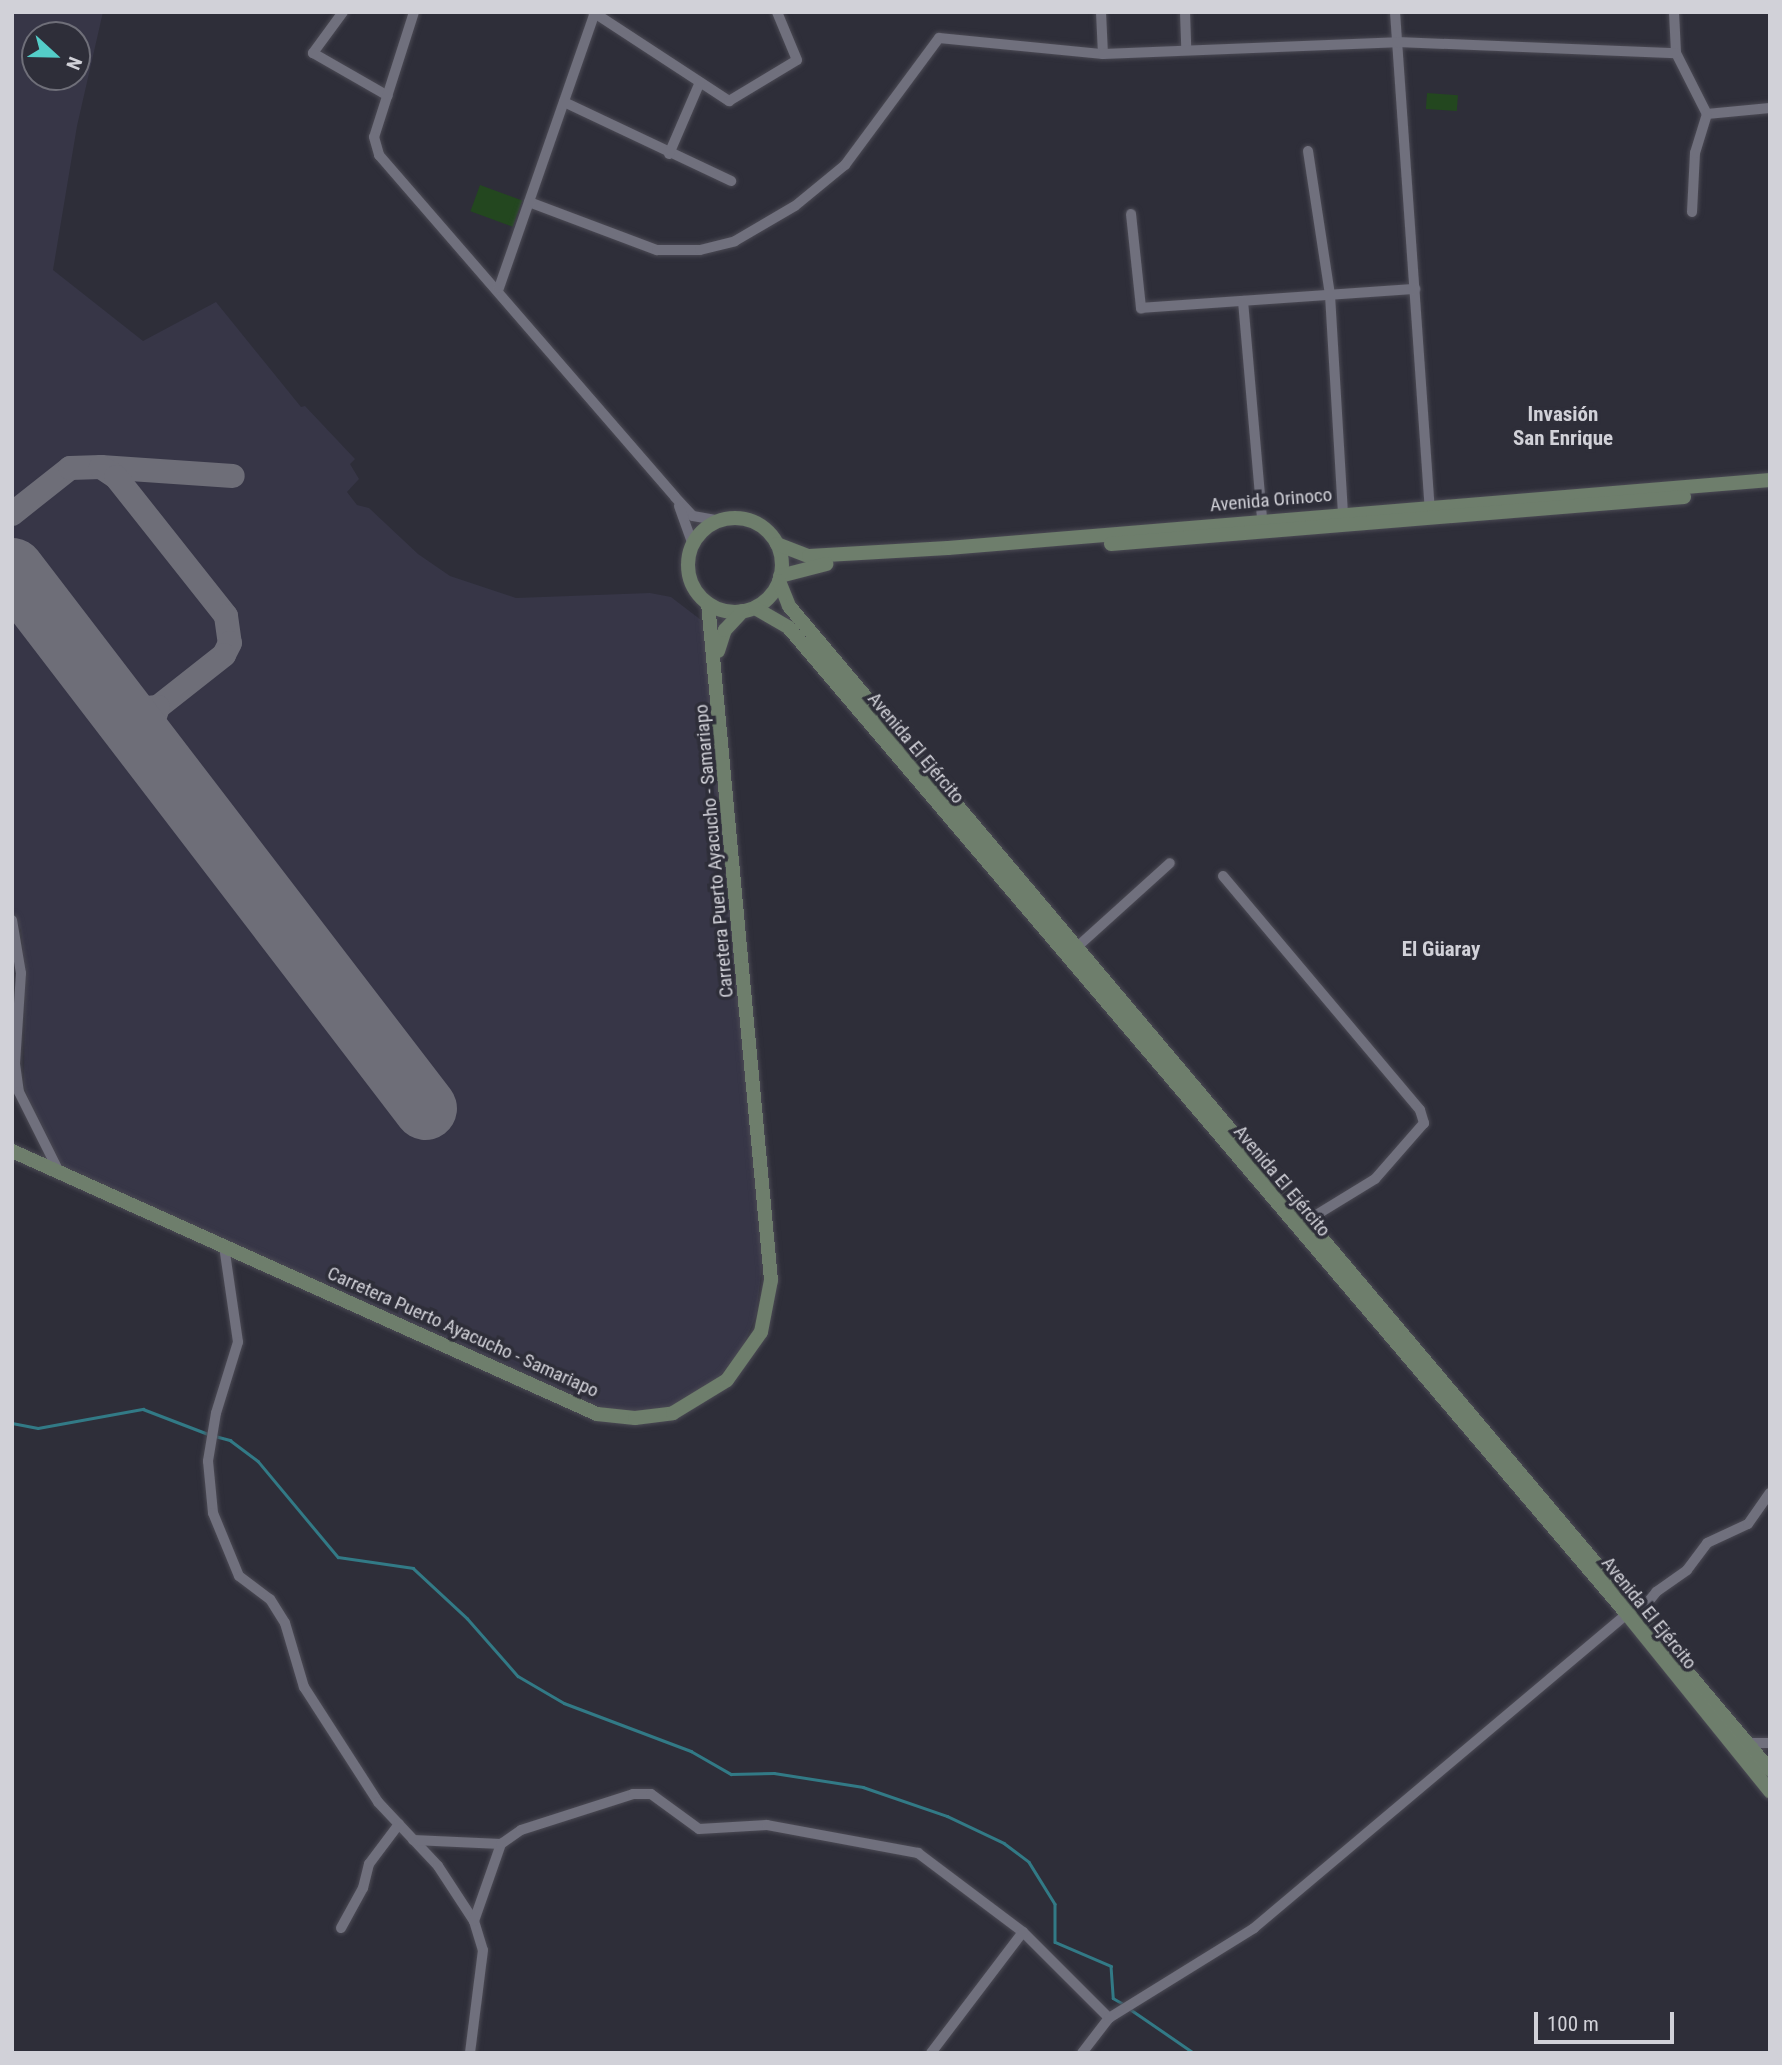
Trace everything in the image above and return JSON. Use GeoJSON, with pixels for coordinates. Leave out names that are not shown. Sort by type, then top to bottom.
{"type":"FeatureCollection","features":[{"type":"Feature","properties":{"kind":"street"},"geometry":{"type":"LineString","coordinates":[[344,12],[313,53],[388,96]]}},
{"type":"Feature","properties":{"kind":"street"},"geometry":{"type":"LineString","coordinates":[[414,12],[374,137],[379,155],[499,288],[675,498],[694,516],[720,521]]}},
{"type":"Feature","properties":{"kind":"street"},"geometry":{"type":"LineString","coordinates":[[499,288],[594,13],[729,101],[797,60],[777,12]]}},
{"type":"Feature","properties":{"kind":"street"},"geometry":{"type":"LineString","coordinates":[[1101,12],[1103,54]]}},
{"type":"Feature","properties":{"kind":"street"},"geometry":{"type":"LineString","coordinates":[[1185,12],[1186,50]]}},
{"type":"Feature","properties":{"kind":"street"},"geometry":{"type":"LineString","coordinates":[[1395,12],[1430,514]]}},
{"type":"Feature","properties":{"kind":"street"},"geometry":{"type":"LineString","coordinates":[[1674,12],[1676,53],[1707,114],[1695,153],[1692,212]]}},
{"type":"Feature","properties":{"kind":"street"},"geometry":{"type":"LineString","coordinates":[[529,202],[657,250],[700,250],[735,241],[795,206],[845,165],[939,38],[1103,54],[1397,42],[1676,53]]}},
{"type":"Feature","properties":{"kind":"street"},"geometry":{"type":"LineString","coordinates":[[668,154],[700,82]]}},
{"type":"Feature","properties":{"kind":"street"},"geometry":{"type":"LineString","coordinates":[[564,102],[668,154],[731,181]]}},
{"type":"Feature","properties":{"kind":"street"},"geometry":{"type":"LineString","coordinates":[[1707,114],[1770,107]]}},
{"type":"Feature","properties":{"kind":"street"},"geometry":{"type":"LineString","coordinates":[[1308,151],[1330,295],[1343,513]]}},
{"type":"Feature","properties":{"kind":"street"},"geometry":{"type":"LineString","coordinates":[[1131,214],[1141,308],[1415,289]]}},
{"type":"Feature","properties":{"kind":"street"},"geometry":{"type":"LineString","coordinates":[[1243,301],[1262,519]]}},
{"type":"Feature","properties":{"kind":"street","name":"Avenida Orinoco"},"geometry":{"type":"LineString","coordinates":[[777,544],[809,556],[984,545],[1343,513],[1430,514],[1770,480]]}},
{"type":"Feature","properties":{"kind":"street","name":"Avenida Orinoco"},"geometry":{"type":"LineString","coordinates":[[779,579],[811,565],[1430,514],[1770,490]]}},
{"type":"Feature","properties":{"kind":"street"},"geometry":{"type":"LineString","coordinates":[[675,498],[693,545],[690,578],[708,604],[749,610],[769,597],[779,579],[777,544],[759,525],[733,518],[720,521],[704,530],[693,545]]}},
{"type":"Feature","properties":{"kind":"street","name":"Avenida El Ejército"},"geometry":{"type":"LineString","coordinates":[[779,579],[789,606],[1308,1220],[1633,1613],[1770,1791]]}},
{"type":"Feature","properties":{"kind":"street","name":"Carretera Puerto Ayacucho - Samariapo"},"geometry":{"type":"LineString","coordinates":[[12,1151],[597,1414],[635,1418],[673,1413],[727,1380],[761,1332],[771,1280],[716,659],[708,604]]}},
{"type":"Feature","properties":{"kind":"street","name":"Avenida El Ejército"},"geometry":{"type":"LineString","coordinates":[[749,610],[789,628],[1770,1770]]}},
{"type":"Feature","properties":{"kind":"street","name":"Carretera Puerto Ayacucho - Samariapo"},"geometry":{"type":"LineString","coordinates":[[716,659],[725,630],[749,610]]}},
{"type":"Feature","properties":{"kind":"street"},"geometry":{"type":"LineString","coordinates":[[1077,947],[1170,863]]}},
{"type":"Feature","properties":{"kind":"street"},"geometry":{"type":"LineString","coordinates":[[1223,876],[1420,1110],[1424,1123],[1375,1179],[1308,1220]]}},
{"type":"Feature","properties":{"kind":"street"},"geometry":{"type":"LineString","coordinates":[[12,920],[21,973],[15,1064],[19,1092],[59,1172]]}},
{"type":"Feature","properties":{"kind":"street"},"geometry":{"type":"LineString","coordinates":[[223,1246],[238,1342],[216,1413],[208,1461],[213,1513],[239,1576],[270,1599],[285,1623],[304,1687],[378,1802],[438,1866],[474,1921],[483,1950],[470,2053]]}},
{"type":"Feature","properties":{"kind":"street"},"geometry":{"type":"LineString","coordinates":[[1082,2053],[1109,2018],[1254,1927],[1656,1592],[1687,1570],[1707,1543],[1748,1524],[1770,1493]]}},
{"type":"Feature","properties":{"kind":"street"},"geometry":{"type":"LineString","coordinates":[[1747,1742],[1770,1743]]}},
{"type":"Feature","properties":{"kind":"street"},"geometry":{"type":"LineString","coordinates":[[474,1921],[501,1844],[521,1830],[633,1794],[651,1794],[699,1829],[767,1825],[918,1853],[1023,1932],[1109,2018]]}},
{"type":"Feature","properties":{"kind":"street"},"geometry":{"type":"LineString","coordinates":[[341,1928],[363,1888],[369,1864],[399,1824]]}},
{"type":"Feature","properties":{"kind":"street"},"geometry":{"type":"LineString","coordinates":[[414,1840],[501,1844]]}},
{"type":"Feature","properties":{"kind":"street"},"geometry":{"type":"LineString","coordinates":[[931,2053],[1023,1932]]}},
{"type":"Feature","properties":{"kind":"shaded area"},"geometry":{"type":"Polygon","coordinates":[[[12,12],[103,12],[91,65],[91,21],[21,21],[21,91],[85,91],[53,270],[143,341],[216,302],[301,407],[305,406],[355,459],[350,464],[359,479],[347,492],[357,505],[369,508],[418,554],[450,576],[516,598],[650,593],[671,597],[701,620],[710,665],[762,1266],[756,1316],[742,1348],[719,1377],[692,1397],[660,1411],[630,1413],[592,1405],[63,1166],[38,1127],[24,1086],[25,977],[21,930],[12,911],[12,12]]]}},
{"type":"Feature","properties":{"kind":"green space"},"geometry":{"type":"Polygon","coordinates":[[[1427,93],[1458,95],[1457,111],[1426,109],[1427,93]]]}},
{"type":"Feature","properties":{"kind":"green space"},"geometry":{"type":"Polygon","coordinates":[[[480,185],[522,200],[513,227],[470,211],[480,185]]]}},
{"type":"Feature","properties":{"kind":"waterway"},"geometry":{"type":"LineString","coordinates":[[12,1423],[38,1428],[143,1409],[208,1434]]}},
{"type":"Feature","properties":{"kind":"waterway"},"geometry":{"type":"LineString","coordinates":[[215,1436],[230,1440],[258,1461],[338,1557],[413,1568],[467,1618],[518,1676],[564,1703],[691,1751],[731,1774],[774,1773],[863,1787],[947,1816],[1004,1843],[1029,1862],[1055,1904],[1055,1942],[1111,1966],[1113,1998],[1125,2005]]}},
{"type":"Feature","properties":{"kind":"waterway"},"geometry":{"type":"LineString","coordinates":[[1130,2009],[1194,2053]]}},
{"type":"Feature","properties":{"kind":"taxiway"},"geometry":{"type":"LineString","coordinates":[[101,467],[233,476]]}},
{"type":"Feature","properties":{"kind":"taxiway"},"geometry":{"type":"LineString","coordinates":[[12,514],[70,468],[101,467],[116,477],[226,616],[230,643],[224,655],[158,707],[151,729],[153,752]]}},
{"type":"Feature","properties":{"kind":"taxiway"},"geometry":{"type":"LineString","coordinates":[[113,701],[135,709],[158,707]]}},
{"type":"Feature","properties":{"kind":"runway"},"geometry":{"type":"LineString","coordinates":[[12,569],[425,1108]]}},
{"type":"Feature","properties":{"kind":"district","name":"Invasión San Enrique"},"geometry":{"type":"Point","coordinates":[1563,426]}},
{"type":"Feature","properties":{"kind":"district","name":"El Güaray"},"geometry":{"type":"Point","coordinates":[1441,949]}}]}
